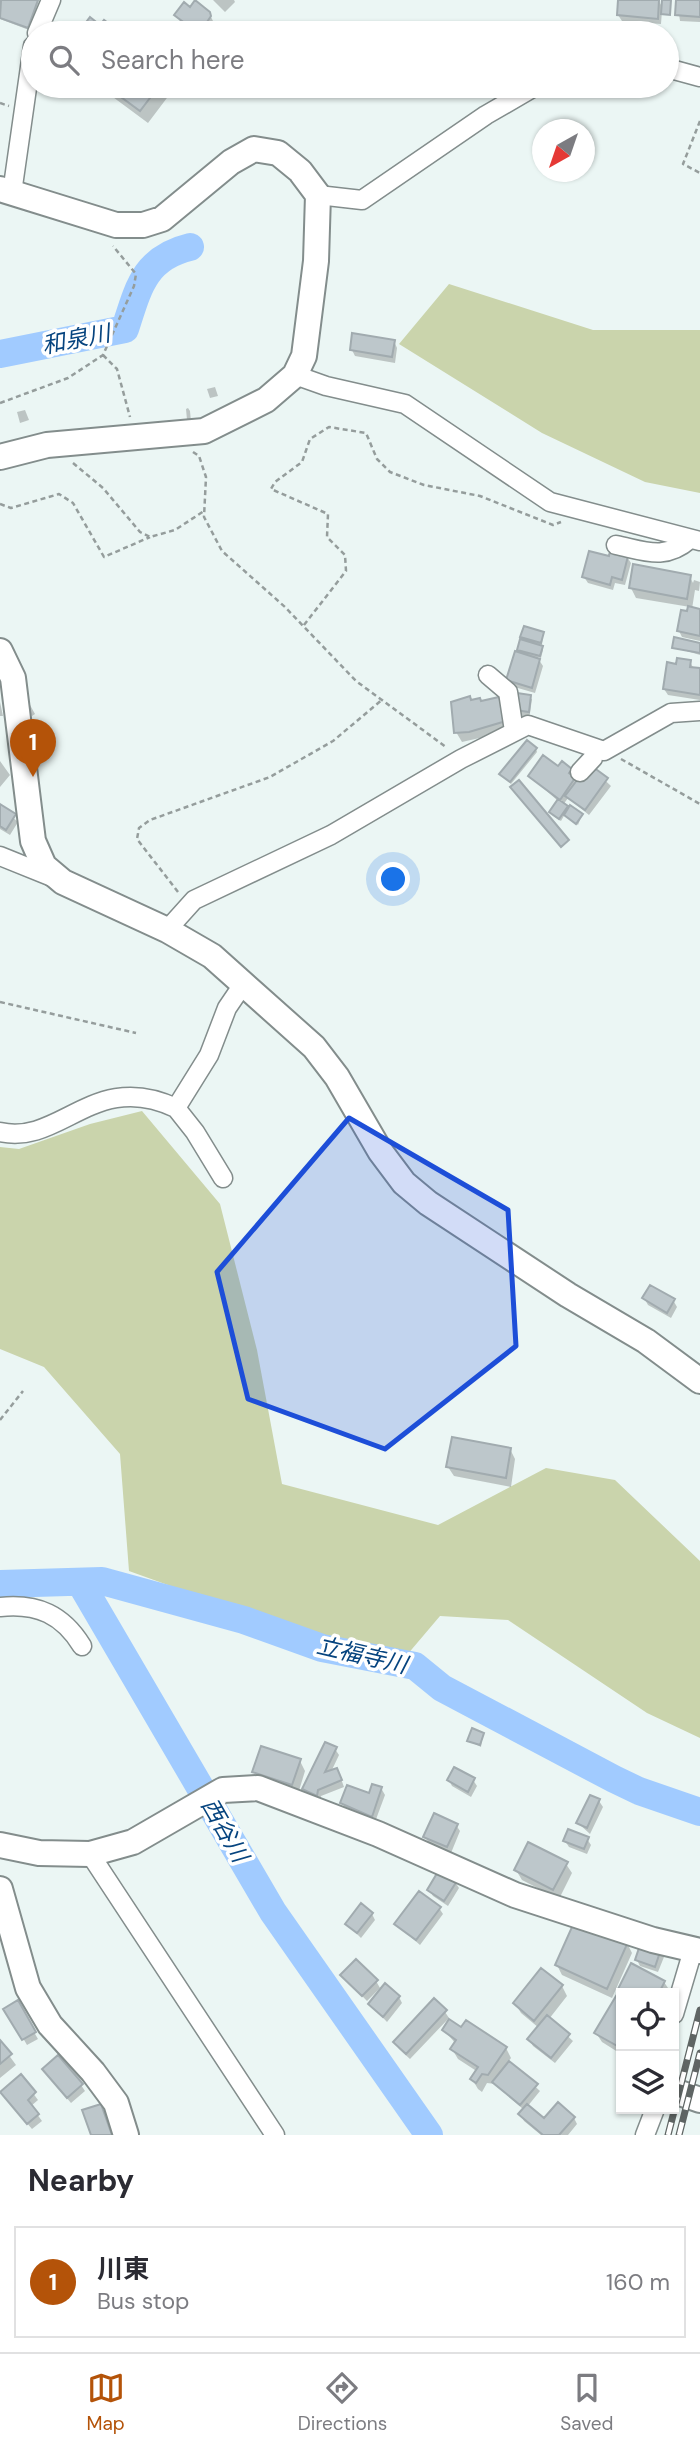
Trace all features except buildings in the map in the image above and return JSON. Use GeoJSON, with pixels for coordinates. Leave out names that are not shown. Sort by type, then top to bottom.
{"type":"FeatureCollection","features":[{"type":"Feature","properties":{"kind":"street"},"geometry":{"type":"LineString","coordinates":[[42,21],[51,0]]}},
{"type":"Feature","properties":{"kind":"street"},"geometry":{"type":"LineString","coordinates":[[679,72],[700,78]]}},
{"type":"Feature","properties":{"kind":"street"},"geometry":{"type":"LineString","coordinates":[[0,457],[49,445],[204,431],[267,400],[295,375],[304,356],[310,321],[318,195],[300,171],[278,153],[254,149],[231,162],[162,219],[143,225],[116,225],[6,191],[23,98]]}},
{"type":"Feature","properties":{"kind":"street"},"geometry":{"type":"LineString","coordinates":[[318,195],[362,200],[515,98]]}},
{"type":"Feature","properties":{"kind":"street"},"geometry":{"type":"LineString","coordinates":[[295,375],[326,386],[405,404],[550,502],[695,540]]}},
{"type":"Feature","properties":{"kind":"street"},"geometry":{"type":"LineString","coordinates":[[616,545],[655,553],[677,550],[695,540]]}},
{"type":"Feature","properties":{"kind":"street"},"geometry":{"type":"LineString","coordinates":[[0,651],[13,678],[33,841],[44,866],[62,881]]}},
{"type":"Feature","properties":{"kind":"street"},"geometry":{"type":"LineString","coordinates":[[488,675],[508,692],[514,731]]}},
{"type":"Feature","properties":{"kind":"street"},"geometry":{"type":"LineString","coordinates":[[580,772],[599,749],[671,713],[700,711]]}},
{"type":"Feature","properties":{"kind":"street"},"geometry":{"type":"LineString","coordinates":[[167,930],[194,900],[331,835],[461,759],[528,725],[599,749]]}},
{"type":"Feature","properties":{"kind":"street"},"geometry":{"type":"LineString","coordinates":[[0,856],[62,881],[167,930],[212,956],[314,1047],[337,1077],[380,1151],[404,1183],[428,1203],[568,1295],[646,1341],[700,1381]]}},
{"type":"Feature","properties":{"kind":"street"},"geometry":{"type":"LineString","coordinates":[[176,1108],[209,1055],[227,1008],[244,983]]}},
{"type":"Feature","properties":{"kind":"street"},"geometry":{"type":"LineString","coordinates":[[0,1132],[14,1136],[34,1130],[98,1101],[121,1097],[155,1098],[176,1108],[223,1178]]}},
{"type":"Feature","properties":{"kind":"street"},"geometry":{"type":"LineString","coordinates":[[0,1607],[19,1605],[42,1610],[69,1626],[82,1647]]}},
{"type":"Feature","properties":{"kind":"street"},"geometry":{"type":"LineString","coordinates":[[0,1845],[39,1853],[90,1854],[133,1842],[223,1790],[258,1788],[378,1835],[515,1895],[629,1933],[696,1951],[679,2000]]}},
{"type":"Feature","properties":{"kind":"street"},"geometry":{"type":"LineString","coordinates":[[90,1854],[275,2135]]}},
{"type":"Feature","properties":{"kind":"street"},"geometry":{"type":"LineString","coordinates":[[0,1889],[6,1941],[27,1988],[50,2025],[93,2071],[116,2103],[125,2135]]}},
{"type":"Feature","properties":{"kind":"street"},"geometry":{"type":"LineString","coordinates":[[679,2093],[700,2100]]}},
{"type":"Feature","properties":{"kind":"street"},"geometry":{"type":"LineString","coordinates":[[645,2135],[653,2114]]}},
{"type":"Feature","properties":{"kind":"path"},"geometry":{"type":"LineString","coordinates":[[700,121],[683,164],[700,173]]}},
{"type":"Feature","properties":{"kind":"path"},"geometry":{"type":"LineString","coordinates":[[0,403],[68,378],[103,355],[134,286],[136,274],[113,245]]}},
{"type":"Feature","properties":{"kind":"path"},"geometry":{"type":"LineString","coordinates":[[103,355],[117,369],[131,421],[148,427],[199,456],[206,477],[204,517],[222,551],[304,625],[356,681],[461,759]]}},
{"type":"Feature","properties":{"kind":"path"},"geometry":{"type":"LineString","coordinates":[[304,625],[346,571],[345,555],[327,537],[328,514],[271,489],[275,482],[302,462],[310,439],[329,427],[366,433],[377,459],[390,472],[424,485],[480,496],[553,525],[586,512]]}},
{"type":"Feature","properties":{"kind":"path"},"geometry":{"type":"LineString","coordinates":[[49,445],[103,488],[140,532],[150,537]]}},
{"type":"Feature","properties":{"kind":"path"},"geometry":{"type":"LineString","coordinates":[[0,504],[11,508],[59,494],[73,503],[104,557],[150,537],[175,530],[204,511]]}},
{"type":"Feature","properties":{"kind":"path"},"geometry":{"type":"LineString","coordinates":[[189,906],[137,839],[139,828],[150,820],[270,777],[333,741],[383,699]]}},
{"type":"Feature","properties":{"kind":"path"},"geometry":{"type":"LineString","coordinates":[[599,749],[700,804]]}},
{"type":"Feature","properties":{"kind":"path"},"geometry":{"type":"LineString","coordinates":[[0,1002],[136,1033]]}},
{"type":"Feature","properties":{"kind":"path"},"geometry":{"type":"LineString","coordinates":[[0,1420],[23,1391]]}},
{"type":"Feature","properties":{"kind":"highlighted area"},"geometry":{"type":"Polygon","coordinates":[[[349,1118],[508,1210],[516,1346],[385,1449],[248,1399],[217,1272],[349,1118]]]}},
{"type":"Feature","properties":{"kind":"green space"},"geometry":{"type":"Polygon","coordinates":[[[449,284],[593,330],[700,330],[700,493],[645,482],[542,433],[399,344],[449,284]]]}},
{"type":"Feature","properties":{"kind":"green space"},"geometry":{"type":"Polygon","coordinates":[[[142,1111],[220,1204],[257,1350],[282,1484],[438,1525],[546,1468],[615,1480],[700,1561],[700,1738],[647,1713],[508,1620],[440,1616],[401,1662],[318,1639],[129,1571],[120,1454],[44,1367],[0,1349],[0,1147],[19,1149],[90,1124],[142,1111]]]}},
{"type":"Feature","properties":{"kind":"waterway","name":"和泉川"},"geometry":{"type":"LineString","coordinates":[[0,354],[125,329],[145,277],[162,259],[190,247]]}},
{"type":"Feature","properties":{"kind":"waterway","name":"立福寺川"},"geometry":{"type":"LineString","coordinates":[[0,1584],[102,1581],[244,1620],[322,1648],[415,1666],[442,1688],[614,1779],[639,1791],[700,1812]]}},
{"type":"Feature","properties":{"kind":"waterway","name":"西谷川"},"geometry":{"type":"LineString","coordinates":[[80,1582],[273,1912],[429,2135]]}},
{"type":"Feature","properties":{"kind":"railway"},"geometry":{"type":"LineString","coordinates":[[668,2135],[700,2010]]}},
{"type":"Feature","properties":{"kind":"railway"},"geometry":{"type":"LineString","coordinates":[[679,2135],[700,2053]]}},
{"type":"Feature","properties":{"kind":"place","name":"川東"},"geometry":{"type":"Point","coordinates":[33,777]}}]}
